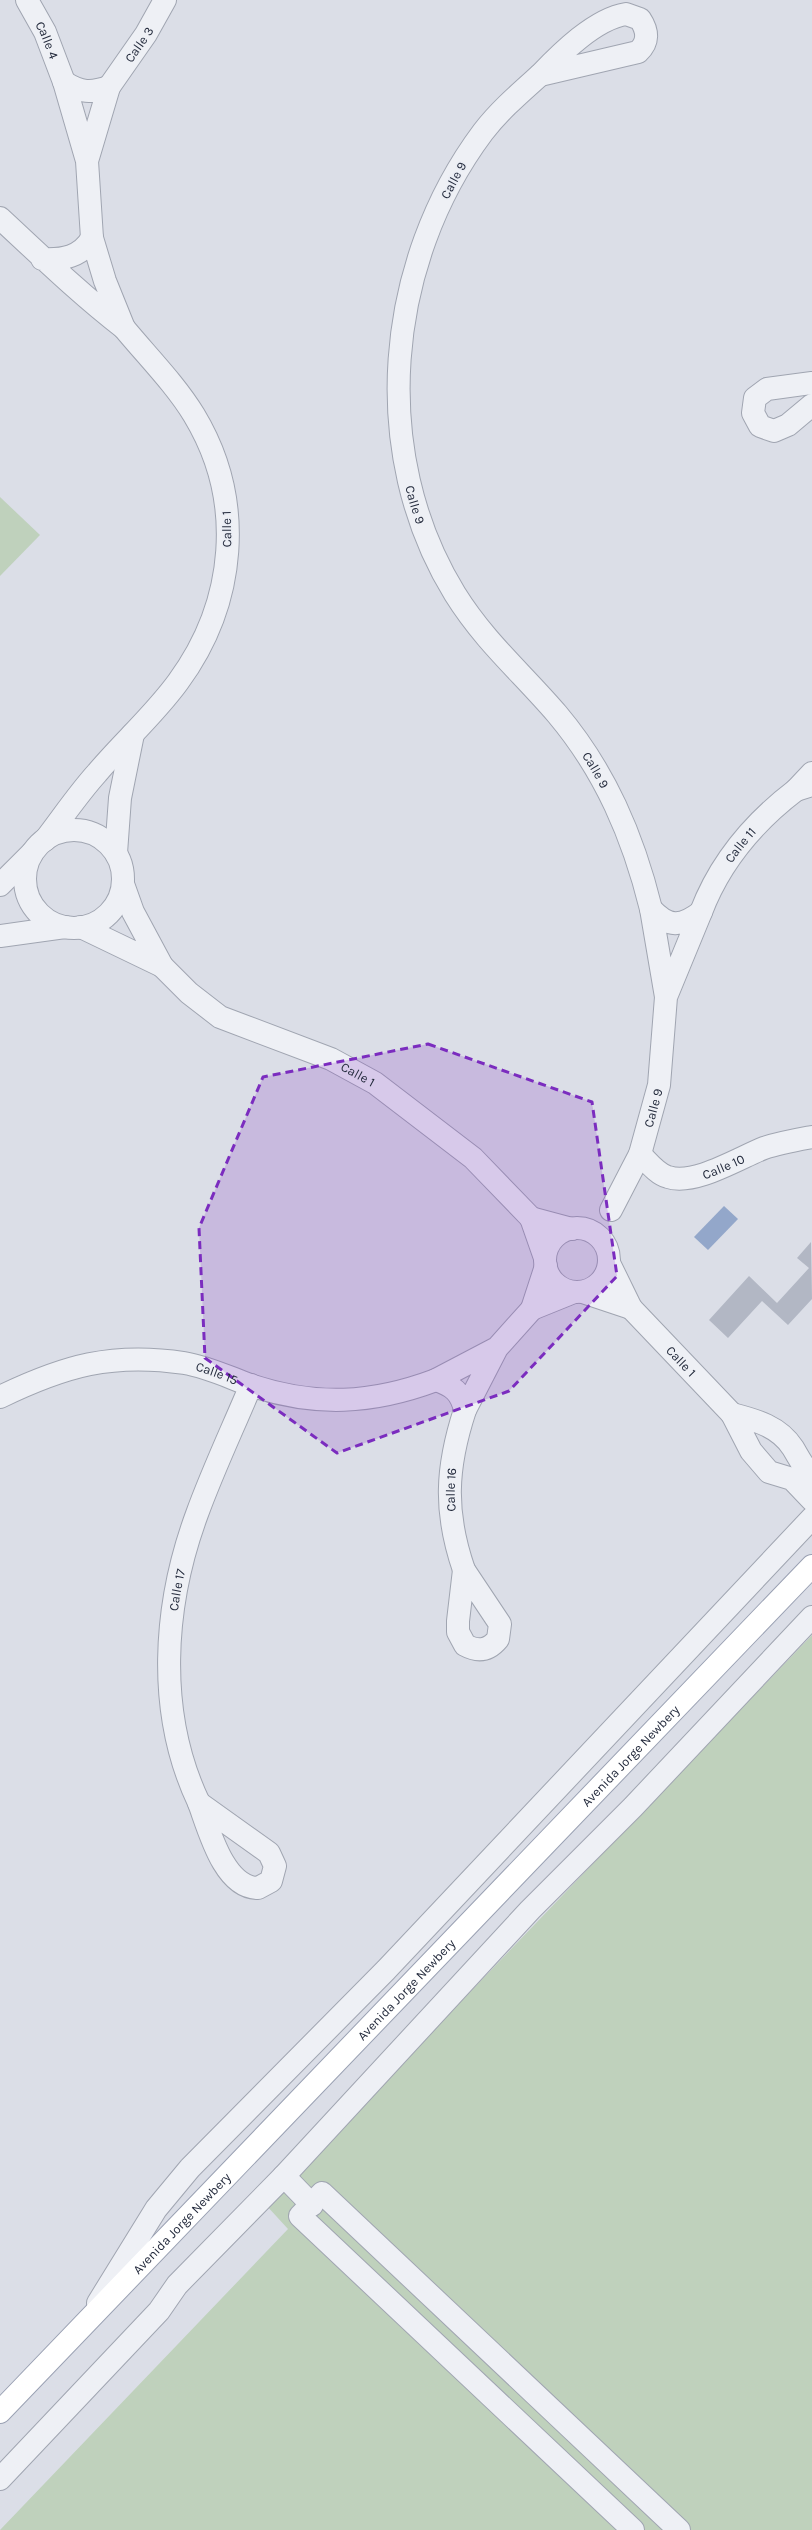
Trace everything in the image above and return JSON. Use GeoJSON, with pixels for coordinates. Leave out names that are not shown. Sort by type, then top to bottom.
{"type":"FeatureCollection","features":[{"type":"Feature","properties":{"kind":"main road","name":"Avenida Jorge Newbery"},"geometry":{"type":"LineString","coordinates":[[0,2412],[89,2317],[812,1566]]}},
{"type":"Feature","properties":{"kind":"street","name":"Calle 4"},"geometry":{"type":"LineString","coordinates":[[27,0],[45,32],[64,82],[87,161]]}},
{"type":"Feature","properties":{"kind":"street","name":"Calle 3"},"geometry":{"type":"LineString","coordinates":[[87,161],[109,87],[146,34],[165,0]]}},
{"type":"Feature","properties":{"kind":"street","name":"Calle 9"},"geometry":{"type":"LineString","coordinates":[[540,75],[506,106],[484,131],[464,159],[429,230],[412,282],[399,345],[399,405],[401,436],[409,479],[422,526],[443,574],[471,618],[488,640],[557,714],[602,778],[633,843],[651,909],[666,997],[659,1085],[640,1154],[611,1210]]}},
{"type":"Feature","properties":{"kind":"street"},"geometry":{"type":"LineString","coordinates":[[64,82],[85,92],[95,92],[109,87]]}},
{"type":"Feature","properties":{"kind":"street"},"geometry":{"type":"LineString","coordinates":[[87,161],[92,238],[124,328]]}},
{"type":"Feature","properties":{"kind":"street"},"geometry":{"type":"LineString","coordinates":[[0,218],[42,259],[89,301],[124,328]]}},
{"type":"Feature","properties":{"kind":"street"},"geometry":{"type":"LineString","coordinates":[[42,259],[74,256],[87,247],[92,238]]}},
{"type":"Feature","properties":{"kind":"street","name":"Calle 1"},"geometry":{"type":"LineString","coordinates":[[40,845],[96,774],[177,683],[209,628],[222,594],[226,560],[228,517],[219,472],[198,422],[179,393],[124,328]]}},
{"type":"Feature","properties":{"kind":"street"},"geometry":{"type":"LineString","coordinates":[[812,383],[767,389],[755,398],[753,413],[760,426],[774,431],[788,425],[812,405]]}},
{"type":"Feature","properties":{"kind":"street"},"geometry":{"type":"LineString","coordinates":[[116,853],[120,798],[133,732]]}},
{"type":"Feature","properties":{"kind":"street","name":"Calle 11"},"geometry":{"type":"LineString","coordinates":[[666,997],[709,890],[745,836],[762,818],[804,787],[812,773]]}},
{"type":"Feature","properties":{"kind":"street"},"geometry":{"type":"LineString","coordinates":[[0,885],[40,845],[59,832],[76,830],[92,833],[105,841],[116,853],[122,868],[123,884],[133,912],[162,966]]}},
{"type":"Feature","properties":{"kind":"street"},"geometry":{"type":"LineString","coordinates":[[40,845],[27,866],[25,882],[29,898],[38,911],[50,921],[73,927],[162,966]]}},
{"type":"Feature","properties":{"kind":"street"},"geometry":{"type":"LineString","coordinates":[[0,936],[73,927],[97,922],[110,913],[119,900],[123,884]]}},
{"type":"Feature","properties":{"kind":"street"},"geometry":{"type":"LineString","coordinates":[[651,909],[660,919],[670,923],[682,923],[701,912]]}},
{"type":"Feature","properties":{"kind":"street","name":"Calle 1"},"geometry":{"type":"LineString","coordinates":[[162,966],[189,993],[220,1017],[331,1059],[375,1083],[473,1158],[531,1218]]}},
{"type":"Feature","properties":{"kind":"street","name":"Calle 10"},"geometry":{"type":"LineString","coordinates":[[640,1154],[658,1172],[668,1178],[680,1179],[712,1171],[766,1148],[812,1137]]}},
{"type":"Feature","properties":{"kind":"street"},"geometry":{"type":"LineString","coordinates":[[497,1348],[532,1309],[545,1262],[547,1249],[556,1236],[576,1228],[611,1210],[609,1259],[604,1278],[591,1289],[532,1309]]}},
{"type":"Feature","properties":{"kind":"street"},"geometry":{"type":"LineString","coordinates":[[531,1218],[596,1234],[602,1240],[631,1308]]}},
{"type":"Feature","properties":{"kind":"street"},"geometry":{"type":"LineString","coordinates":[[531,1218],[550,1277],[559,1287],[631,1308]]}},
{"type":"Feature","properties":{"kind":"street","name":"Calle 1"},"geometry":{"type":"LineString","coordinates":[[631,1308],[732,1414],[751,1451],[769,1472],[802,1474]]}},
{"type":"Feature","properties":{"kind":"street","name":"Calle 15"},"geometry":{"type":"LineString","coordinates":[[0,1397],[68,1368],[122,1360],[155,1360],[184,1363],[209,1368],[251,1385],[304,1397],[354,1400],[402,1392],[436,1380],[497,1348]]}},
{"type":"Feature","properties":{"kind":"street","name":"Calle 16"},"geometry":{"type":"LineString","coordinates":[[464,1570],[454,1536],[448,1490],[455,1442],[465,1410],[497,1348]]}},
{"type":"Feature","properties":{"kind":"street"},"geometry":{"type":"LineString","coordinates":[[436,1380],[451,1386],[458,1392],[465,1410]]}},
{"type":"Feature","properties":{"kind":"street","name":"Calle 17"},"geometry":{"type":"LineString","coordinates":[[199,1803],[185,1769],[172,1713],[169,1650],[172,1612],[177,1580],[197,1514],[251,1385]]}},
{"type":"Feature","properties":{"kind":"street"},"geometry":{"type":"LineString","coordinates":[[732,1414],[759,1421],[776,1430],[792,1446],[812,1500]]}},
{"type":"Feature","properties":{"kind":"street"},"geometry":{"type":"LineString","coordinates":[[89,2317],[156,2210],[190,2168],[386,1970],[812,1518]]}},
{"type":"Feature","properties":{"kind":"street"},"geometry":{"type":"LineString","coordinates":[[0,2479],[159,2311],[177,2285],[284,2176],[530,1910],[633,1807],[812,1617]]}},
{"type":"Feature","properties":{"kind":"street"},"geometry":{"type":"LineString","coordinates":[[284,2176],[312,2204]]}},
{"type":"Feature","properties":{"kind":"street"},"geometry":{"type":"LineString","coordinates":[[633,2530],[300,2216],[322,2193],[679,2530]]}},
{"type":"Feature","properties":{"kind":"highlighted area"},"geometry":{"type":"Polygon","coordinates":[[[428,1044],[592,1102],[617,1276],[509,1391],[337,1453],[205,1358],[199,1228],[263,1077],[428,1044]]]}},
{"type":"Feature","properties":{"kind":"green space"},"geometry":{"type":"Polygon","coordinates":[[[0,497],[40,535],[0,576],[0,497]]]}},
{"type":"Feature","properties":{"kind":"green space"},"geometry":{"type":"Polygon","coordinates":[[[812,1635],[812,2530],[0,2530],[288,2229],[266,2205],[812,1635]]]}},
{"type":"Feature","properties":{"kind":"water"},"geometry":{"type":"Polygon","coordinates":[[[724,1206],[738,1219],[708,1250],[694,1237],[724,1206]]]}},
{"type":"Feature","properties":{"kind":"building"},"geometry":{"type":"Polygon","coordinates":[[[811,1242],[812,1299],[788,1325],[762,1301],[728,1338],[709,1320],[749,1276],[777,1303],[809,1268],[797,1258],[811,1242]]]}}]}
